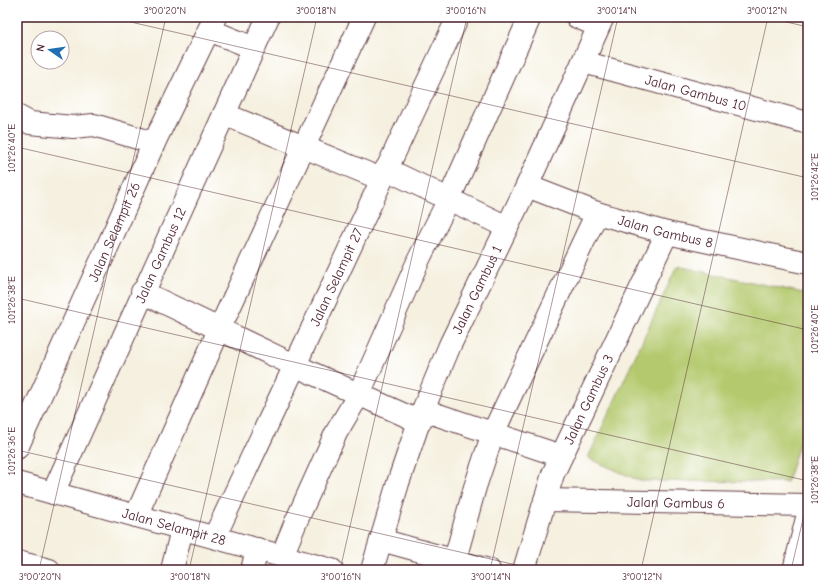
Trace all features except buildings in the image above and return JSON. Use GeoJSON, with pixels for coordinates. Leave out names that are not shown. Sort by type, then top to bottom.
{"type":"FeatureCollection","features":[{"type":"Feature","properties":{"kind":"street","name":"Jalan Gambus 12"},"geometry":{"type":"LineString","coordinates":[[53,493],[142,292],[268,17]]}},
{"type":"Feature","properties":{"kind":"street"},"geometry":{"type":"LineString","coordinates":[[136,516],[219,330],[287,187],[303,147],[364,17]]}},
{"type":"Feature","properties":{"kind":"street","name":"Jalan Selampit 27"},"geometry":{"type":"LineString","coordinates":[[215,536],[458,17]]}},
{"type":"Feature","properties":{"kind":"street"},"geometry":{"type":"LineString","coordinates":[[282,556],[336,433],[359,394],[415,267],[448,199],[530,17]]}},
{"type":"Feature","properties":{"kind":"street"},"geometry":{"type":"LineString","coordinates":[[577,17],[600,22]]}},
{"type":"Feature","properties":{"kind":"street","name":"Jalan Gambus 1"},"geometry":{"type":"LineString","coordinates":[[372,570],[422,416],[450,345],[527,186],[600,22]]}},
{"type":"Feature","properties":{"kind":"street"},"geometry":{"type":"LineString","coordinates":[[212,23],[254,48]]}},
{"type":"Feature","properties":{"kind":"street","name":"Jalan Selampit 26"},"geometry":{"type":"LineString","coordinates":[[17,448],[154,143],[212,23]]}},
{"type":"Feature","properties":{"kind":"street","name":"Jalan Gambus 10"},"geometry":{"type":"LineString","coordinates":[[583,62],[808,123]]}},
{"type":"Feature","properties":{"kind":"street"},"geometry":{"type":"LineString","coordinates":[[224,114],[303,147],[384,174],[448,199],[507,227]]}},
{"type":"Feature","properties":{"kind":"street"},"geometry":{"type":"LineString","coordinates":[[17,116],[30,123],[73,126],[94,125],[154,143]]}},
{"type":"Feature","properties":{"kind":"street","name":"Jalan Gambus 8"},"geometry":{"type":"LineString","coordinates":[[527,186],[597,213],[667,233],[808,263]]}},
{"type":"Feature","properties":{"kind":"street"},"geometry":{"type":"LineString","coordinates":[[453,565],[475,487],[493,433],[597,213]]}},
{"type":"Feature","properties":{"kind":"street","name":"Jalan Gambus 3"},"geometry":{"type":"LineString","coordinates":[[524,570],[545,500],[561,456],[667,233]]}},
{"type":"Feature","properties":{"kind":"street"},"geometry":{"type":"LineString","coordinates":[[142,292],[219,330],[359,394],[422,416],[493,433],[561,456]]}},
{"type":"Feature","properties":{"kind":"street","name":"Jalan Selampit 28"},"geometry":{"type":"LineString","coordinates":[[17,483],[215,536],[332,570]]}},
{"type":"Feature","properties":{"kind":"street","name":"Jalan Gambus 6"},"geometry":{"type":"LineString","coordinates":[[545,500],[808,505]]}},
{"type":"Feature","properties":{"kind":"street"},"geometry":{"type":"LineString","coordinates":[[794,570],[808,514]]}},
{"type":"Feature","properties":{"kind":"street"},"geometry":{"type":"LineString","coordinates":[[172,570],[182,528]]}},
{"type":"Feature","properties":{"kind":"street"},"geometry":{"type":"LineString","coordinates":[[381,540],[453,565],[489,570]]}},
{"type":"Feature","properties":{"kind":"street"},"geometry":{"type":"LineString","coordinates":[[252,570],[257,549]]}},
{"type":"Feature","properties":{"kind":"street"},"geometry":{"type":"LineString","coordinates":[[17,562],[49,570]]}},
{"type":"Feature","properties":{"kind":"green space"},"geometry":{"type":"Polygon","coordinates":[[[677,266],[808,294],[808,416],[787,482],[640,481],[588,458],[677,266]]]}}]}
